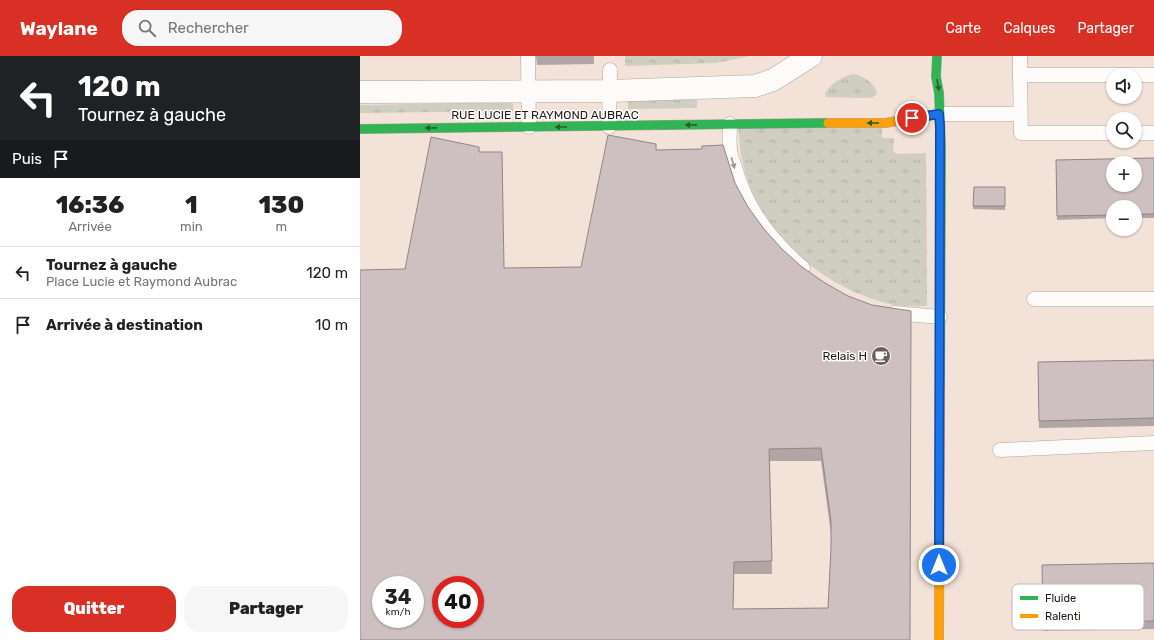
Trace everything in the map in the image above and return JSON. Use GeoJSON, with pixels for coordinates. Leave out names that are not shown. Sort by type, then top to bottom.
{"type":"FeatureCollection","features":[{"type":"Feature","properties":{"kind":"street"},"geometry":{"type":"LineString","coordinates":[[360,92],[528,91],[610,80],[755,86],[773,80],[811,56]]}},
{"type":"Feature","properties":{"kind":"street"},"geometry":{"type":"LineString","coordinates":[[936,56],[936,76],[939,93],[940,147],[939,640]]}},
{"type":"Feature","properties":{"kind":"street","name":"RUE LUCIE ET RAYMOND AUBRAC"},"geometry":{"type":"LineString","coordinates":[[360,129],[885,123],[939,114]]}},
{"type":"Feature","properties":{"kind":"lane"},"geometry":{"type":"LineString","coordinates":[[528,56],[529,127]]}},
{"type":"Feature","properties":{"kind":"lane"},"geometry":{"type":"LineString","coordinates":[[1020,56],[1021,133],[1106,133]]}},
{"type":"Feature","properties":{"kind":"lane"},"geometry":{"type":"LineString","coordinates":[[1020,75],[1154,75]]}},
{"type":"Feature","properties":{"kind":"lane"},"geometry":{"type":"LineString","coordinates":[[609,127],[610,80]]}},
{"type":"Feature","properties":{"kind":"lane"},"geometry":{"type":"LineString","coordinates":[[939,114],[1020,114]]}},
{"type":"Feature","properties":{"kind":"lane"},"geometry":{"type":"LineString","coordinates":[[730,124],[730,150],[738,181],[747,201],[759,222],[774,240],[815,279]]}},
{"type":"Feature","properties":{"kind":"lane"},"geometry":{"type":"LineString","coordinates":[[1142,133],[1154,133]]}},
{"type":"Feature","properties":{"kind":"lane"},"geometry":{"type":"LineString","coordinates":[[1034,299],[1154,299]]}},
{"type":"Feature","properties":{"kind":"lane"},"geometry":{"type":"LineString","coordinates":[[880,310],[900,315],[940,317]]}},
{"type":"Feature","properties":{"kind":"lane"},"geometry":{"type":"LineString","coordinates":[[1000,450],[1154,443]]}},
{"type":"Feature","properties":{"kind":"green space"},"geometry":{"type":"Polygon","coordinates":[[[625,56],[750,56],[716,63],[625,66],[625,56]]]}},
{"type":"Feature","properties":{"kind":"green space"},"geometry":{"type":"Polygon","coordinates":[[[854,74],[872,84],[877,94],[868,98],[826,97],[825,94],[827,90],[834,84],[846,76],[854,74]]]}},
{"type":"Feature","properties":{"kind":"green space"},"geometry":{"type":"Polygon","coordinates":[[[628,100],[697,100],[697,108],[628,109],[628,100]]]}},
{"type":"Feature","properties":{"kind":"green space"},"geometry":{"type":"Polygon","coordinates":[[[513,102],[513,111],[360,113],[360,105],[513,102]]]}},
{"type":"Feature","properties":{"kind":"green space"},"geometry":{"type":"Polygon","coordinates":[[[738,128],[882,128],[882,138],[894,138],[893,151],[897,154],[926,153],[927,306],[898,306],[868,298],[843,286],[820,272],[799,255],[780,235],[764,213],[751,190],[742,160],[738,128]]]}},
{"type":"Feature","properties":{"kind":"building"},"geometry":{"type":"Polygon","coordinates":[[[608,135],[656,144],[656,150],[702,149],[702,146],[723,145],[735,183],[748,207],[764,229],[782,249],[802,267],[825,283],[848,296],[872,305],[911,311],[910,640],[360,640],[360,270],[405,269],[431,137],[479,147],[479,152],[502,152],[504,268],[581,267],[608,135]],[[821,448],[769,449],[772,561],[734,562],[733,609],[828,608],[831,521],[821,448]]]}},
{"type":"Feature","properties":{"kind":"building"},"geometry":{"type":"Polygon","coordinates":[[[1142,158],[1154,158],[1154,214],[1142,214],[1142,200],[1106,200],[1106,215],[1057,216],[1056,160],[1106,159],[1106,192],[1142,192],[1142,158]]]}},
{"type":"Feature","properties":{"kind":"building"},"geometry":{"type":"Polygon","coordinates":[[[974,187],[1005,187],[1005,206],[973,206],[974,187]]]}},
{"type":"Feature","properties":{"kind":"building"},"geometry":{"type":"Polygon","coordinates":[[[1154,360],[1154,418],[1039,421],[1038,362],[1154,360]]]}},
{"type":"Feature","properties":{"kind":"building"},"geometry":{"type":"Polygon","coordinates":[[[1154,563],[1154,621],[1144,621],[1144,584],[1042,584],[1042,565],[1154,563]]]}},
{"type":"Feature","properties":{"kind":"traffic: fast"},"geometry":{"type":"LineString","coordinates":[[937,56],[936,77],[939,93],[941,147],[940,389]]}},
{"type":"Feature","properties":{"kind":"traffic: fast"},"geometry":{"type":"LineString","coordinates":[[360,129],[828,123]]}},
{"type":"Feature","properties":{"kind":"traffic: slow"},"geometry":{"type":"LineString","coordinates":[[828,123],[885,123],[939,114]]}},
{"type":"Feature","properties":{"kind":"traffic: slow"},"geometry":{"type":"LineString","coordinates":[[939,640],[940,389]]}},
{"type":"Feature","properties":{"kind":"place","name":"Relais H"},"geometry":{"type":"Point","coordinates":[881,356]}},
{"type":"Feature","properties":{"kind":"route"},"geometry":{"type":"LineString","coordinates":[[912,118],[939,114],[940,127],[939,565]]}}]}
